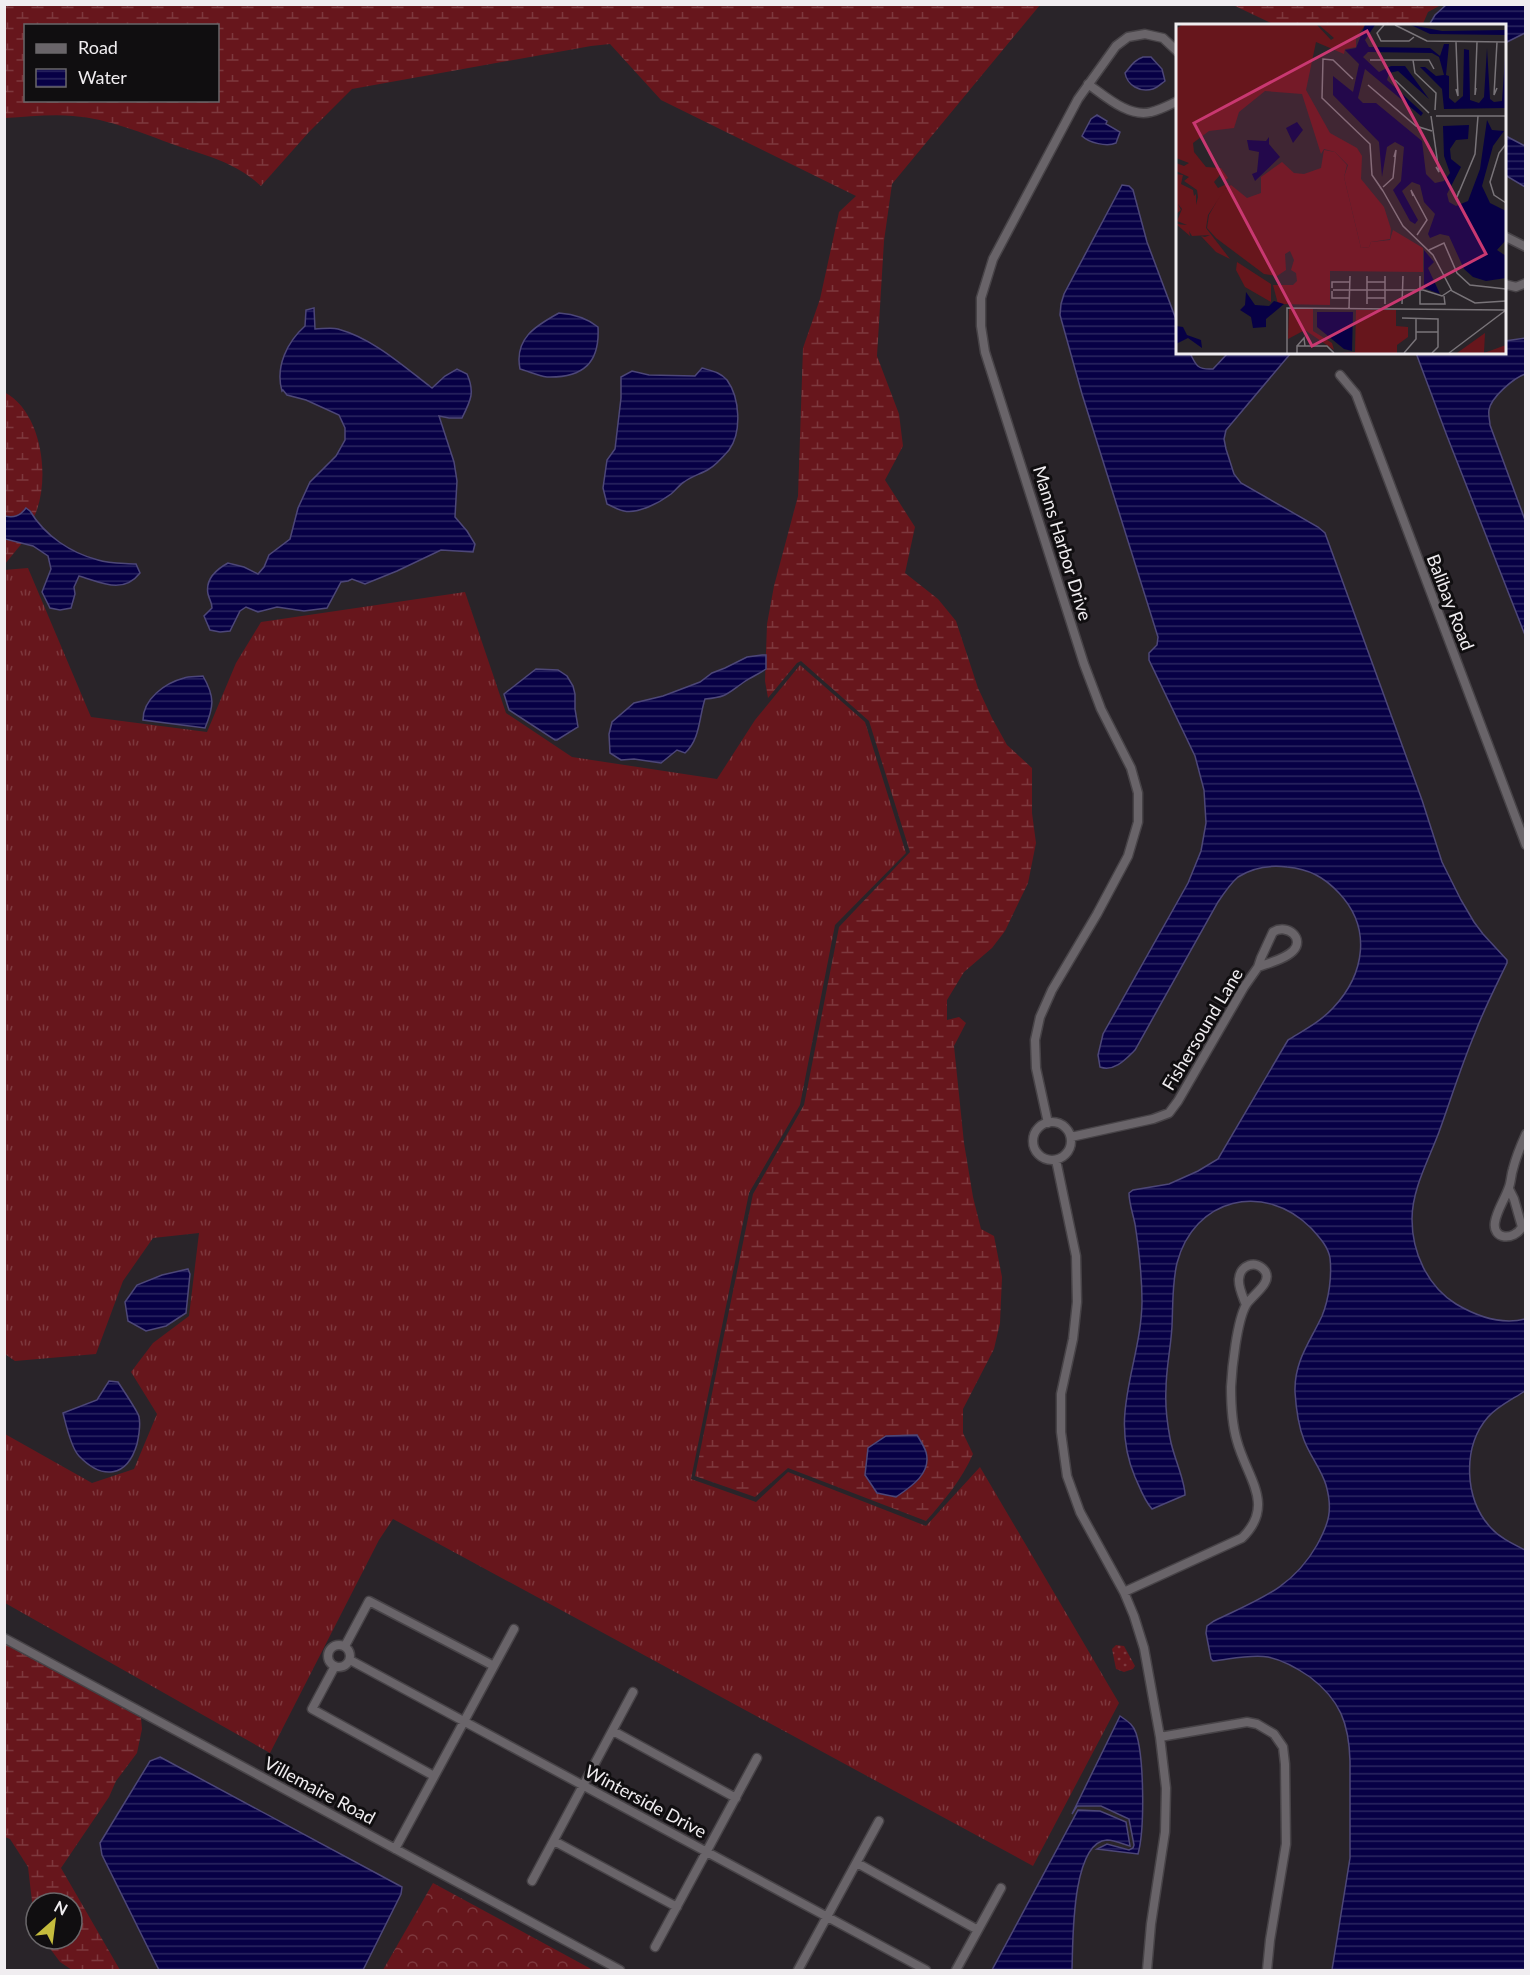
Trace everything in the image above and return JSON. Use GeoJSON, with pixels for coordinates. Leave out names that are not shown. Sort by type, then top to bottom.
{"type":"FeatureCollection","features":[{"type":"Feature","properties":{"kind":"street","name":"Manns Harbor Drive"},"geometry":{"type":"LineString","coordinates":[[1048,1123],[1036,1068],[1035,1040],[1040,1017],[1052,990],[1128,856],[1138,822],[1138,793],[1131,768],[1101,709],[1083,664],[985,352],[981,326],[981,298],[993,259],[1078,99],[1116,46],[1128,37],[1145,34],[1162,38],[1176,50]]}},
{"type":"Feature","properties":{"kind":"street"},"geometry":{"type":"LineString","coordinates":[[1088,84],[1133,112],[1149,113],[1176,102]]}},
{"type":"Feature","properties":{"kind":"street"},"geometry":{"type":"LineString","coordinates":[[1506,238],[1526,247]]}},
{"type":"Feature","properties":{"kind":"street"},"geometry":{"type":"LineString","coordinates":[[1506,284],[1516,287],[1526,283]]}},
{"type":"Feature","properties":{"kind":"street","name":"Balibay Road"},"geometry":{"type":"LineString","coordinates":[[1340,375],[1356,394],[1526,845]]}},
{"type":"Feature","properties":{"kind":"street","name":"Fishersound Lane"},"geometry":{"type":"LineString","coordinates":[[1071,1137],[1153,1119],[1169,1113],[1258,967],[1272,933],[1284,928],[1291,931],[1296,938],[1296,946],[1292,953],[1258,967]]}},
{"type":"Feature","properties":{"kind":"street"},"geometry":{"type":"LineString","coordinates":[[1048,1123],[1065,1127],[1071,1137],[1070,1149],[1062,1158],[1056,1160],[1043,1158],[1035,1148],[1034,1136],[1037,1130],[1048,1123]]}},
{"type":"Feature","properties":{"kind":"street"},"geometry":{"type":"LineString","coordinates":[[1509,1189],[1522,1227],[1519,1233],[1508,1237],[1496,1231],[1494,1224],[1503,1198],[1509,1189],[1513,1168],[1526,1134]]}},
{"type":"Feature","properties":{"kind":"street"},"geometry":{"type":"LineString","coordinates":[[1056,1160],[1076,1256],[1077,1302],[1073,1339],[1061,1394],[1061,1432],[1067,1476],[1080,1512],[1124,1592],[1134,1616],[1144,1648],[1160,1737],[1166,1788],[1165,1833],[1151,1924],[1147,1971]]}},
{"type":"Feature","properties":{"kind":"street"},"geometry":{"type":"LineString","coordinates":[[1124,1592],[1223,1548],[1242,1538],[1253,1527],[1258,1512],[1258,1496],[1237,1442],[1232,1415],[1234,1355],[1246,1305],[1267,1276],[1264,1270],[1252,1264],[1246,1266],[1239,1277],[1246,1305]]}},
{"type":"Feature","properties":{"kind":"street"},"geometry":{"type":"LineString","coordinates":[[345,1646],[369,1600],[494,1666]]}},
{"type":"Feature","properties":{"kind":"street"},"geometry":{"type":"LineString","coordinates":[[395,1849],[514,1629]]}},
{"type":"Feature","properties":{"kind":"street","name":"Villemaire Road"},"geometry":{"type":"LineString","coordinates":[[4,1638],[620,1971]]}},
{"type":"Feature","properties":{"kind":"street"},"geometry":{"type":"LineString","coordinates":[[336,1645],[345,1646],[350,1654],[350,1660],[345,1666],[334,1666],[329,1661],[330,1650],[336,1645]]}},
{"type":"Feature","properties":{"kind":"street","name":"Winterside Drive"},"geometry":{"type":"LineString","coordinates":[[350,1660],[926,1971]]}},
{"type":"Feature","properties":{"kind":"street"},"geometry":{"type":"LineString","coordinates":[[334,1666],[312,1709],[434,1776]]}},
{"type":"Feature","properties":{"kind":"street"},"geometry":{"type":"LineString","coordinates":[[532,1881],[633,1692]]}},
{"type":"Feature","properties":{"kind":"street"},"geometry":{"type":"LineString","coordinates":[[1160,1737],[1247,1722],[1257,1724],[1274,1734],[1283,1747],[1287,1808],[1286,1844],[1267,1971]]}},
{"type":"Feature","properties":{"kind":"street"},"geometry":{"type":"LineString","coordinates":[[613,1731],[736,1798]]}},
{"type":"Feature","properties":{"kind":"street"},"geometry":{"type":"LineString","coordinates":[[656,1947],[758,1758]]}},
{"type":"Feature","properties":{"kind":"street"},"geometry":{"type":"LineString","coordinates":[[798,1971],[879,1821]]}},
{"type":"Feature","properties":{"kind":"street"},"geometry":{"type":"LineString","coordinates":[[554,1840],[677,1906]]}},
{"type":"Feature","properties":{"kind":"street"},"geometry":{"type":"LineString","coordinates":[[857,1863],[978,1930]]}},
{"type":"Feature","properties":{"kind":"street"},"geometry":{"type":"LineString","coordinates":[[956,1971],[1001,1888]]}},
{"type":"Feature","properties":{"kind":"green space"},"geometry":{"type":"Polygon","coordinates":[[[1233,4],[1441,5],[1428,12],[1423,24],[1273,24],[1233,4]]]}},
{"type":"Feature","properties":{"kind":"green space"},"geometry":{"type":"Polygon","coordinates":[[[4,5],[1040,5],[892,184],[884,241],[877,356],[899,414],[903,446],[885,480],[915,527],[905,573],[938,599],[956,621],[978,688],[992,718],[1007,745],[1032,768],[1032,813],[1036,843],[1028,883],[1005,931],[992,948],[964,972],[947,1000],[947,1020],[959,1017],[966,1023],[954,1046],[964,1143],[981,1229],[994,1236],[1002,1277],[1000,1323],[994,1349],[963,1409],[963,1433],[973,1454],[964,1472],[926,1521],[788,1468],[755,1497],[695,1476],[753,1194],[804,1105],[839,927],[910,852],[869,721],[801,661],[768,698],[765,681],[767,624],[774,586],[798,496],[803,348],[820,299],[839,212],[856,196],[661,100],[610,44],[352,89],[309,132],[261,186],[231,165],[138,131],[87,118],[48,115],[5,118],[4,5]]]}},
{"type":"Feature","properties":{"kind":"green space"},"geometry":{"type":"Polygon","coordinates":[[[4,392],[28,415],[40,448],[42,485],[34,517],[30,511],[13,518],[5,516],[4,392]]]}},
{"type":"Feature","properties":{"kind":"green space"},"geometry":{"type":"Polygon","coordinates":[[[5,539],[23,542],[5,564],[5,539]]]}},
{"type":"Feature","properties":{"kind":"green space"},"geometry":{"type":"Polygon","coordinates":[[[28,568],[91,717],[207,732],[236,663],[261,622],[465,592],[506,713],[572,757],[717,779],[755,720],[800,665],[865,722],[906,853],[835,925],[800,1105],[749,1193],[691,1479],[756,1502],[788,1472],[926,1526],[980,1467],[1119,1703],[1033,1866],[393,1519],[379,1540],[270,1753],[5,1603],[5,1434],[92,1483],[134,1469],[157,1414],[131,1372],[153,1343],[189,1316],[199,1233],[153,1238],[123,1281],[96,1354],[15,1361],[5,1354],[4,570],[28,568]]]}},
{"type":"Feature","properties":{"kind":"green space"},"geometry":{"type":"Polygon","coordinates":[[[5,1644],[141,1718],[142,1729],[137,1753],[116,1781],[109,1797],[61,1868],[74,1891],[31,1891],[28,1867],[10,1839],[5,1837],[5,1644]]]}},
{"type":"Feature","properties":{"kind":"green space"},"geometry":{"type":"Polygon","coordinates":[[[1116,1645],[1124,1646],[1135,1666],[1133,1669],[1124,1672],[1116,1669],[1112,1649],[1116,1645]]]}},
{"type":"Feature","properties":{"kind":"green space"},"geometry":{"type":"Polygon","coordinates":[[[433,1883],[593,1970],[383,1970],[433,1883]]]}},
{"type":"Feature","properties":{"kind":"green space"},"geometry":{"type":"Polygon","coordinates":[[[84,1908],[120,1970],[72,1970],[60,1962],[52,1951],[84,1951],[84,1908]]]}},
{"type":"Feature","properties":{"kind":"water"},"geometry":{"type":"Polygon","coordinates":[[[1446,5],[1525,5],[1525,33],[1506,42],[1506,24],[1430,24],[1446,5]]]}},
{"type":"Feature","properties":{"kind":"water"},"geometry":{"type":"Polygon","coordinates":[[[1143,57],[1151,57],[1162,69],[1165,81],[1158,87],[1148,90],[1139,89],[1126,77],[1125,73],[1143,57]]]}},
{"type":"Feature","properties":{"kind":"water"},"geometry":{"type":"Polygon","coordinates":[[[1097,115],[1107,121],[1106,124],[1120,132],[1116,143],[1098,144],[1082,136],[1091,119],[1097,115]]]}},
{"type":"Feature","properties":{"kind":"water"},"geometry":{"type":"Polygon","coordinates":[[[1506,136],[1525,146],[1525,187],[1506,176],[1506,136]]]}},
{"type":"Feature","properties":{"kind":"water"},"geometry":{"type":"Polygon","coordinates":[[[1122,185],[1129,186],[1133,190],[1147,242],[1176,319],[1176,354],[1190,354],[1198,366],[1213,369],[1227,354],[1290,354],[1226,430],[1224,439],[1234,474],[1241,483],[1325,533],[1422,800],[1442,862],[1474,922],[1507,960],[1470,1045],[1422,1174],[1415,1197],[1412,1219],[1418,1256],[1429,1278],[1446,1297],[1464,1309],[1490,1319],[1516,1321],[1525,1319],[1525,1391],[1488,1417],[1474,1443],[1470,1458],[1470,1473],[1475,1503],[1482,1516],[1498,1535],[1525,1550],[1525,1970],[1332,1970],[1350,1858],[1350,1761],[1348,1735],[1341,1713],[1329,1694],[1305,1674],[1285,1662],[1261,1656],[1213,1661],[1211,1659],[1206,1633],[1207,1626],[1285,1583],[1307,1560],[1317,1545],[1329,1516],[1326,1485],[1302,1434],[1295,1381],[1300,1361],[1322,1316],[1331,1265],[1327,1250],[1320,1238],[1292,1213],[1273,1204],[1252,1201],[1233,1204],[1214,1211],[1198,1224],[1186,1241],[1177,1263],[1174,1279],[1166,1395],[1170,1438],[1185,1495],[1152,1509],[1140,1490],[1128,1454],[1125,1410],[1137,1347],[1142,1302],[1139,1253],[1129,1193],[1133,1190],[1169,1184],[1218,1159],[1288,1040],[1312,1026],[1344,995],[1358,966],[1360,936],[1350,907],[1339,893],[1322,878],[1309,872],[1281,866],[1261,868],[1243,874],[1232,883],[1218,902],[1135,1050],[1115,1066],[1100,1067],[1098,1055],[1103,1034],[1188,883],[1201,851],[1206,823],[1204,790],[1195,756],[1149,660],[1149,653],[1157,645],[1158,637],[1082,394],[1060,315],[1064,294],[1122,185]]]}},
{"type":"Feature","properties":{"kind":"water"},"geometry":{"type":"Polygon","coordinates":[[[314,308],[315,329],[338,329],[364,339],[388,354],[432,388],[457,369],[467,374],[471,396],[462,418],[439,416],[454,462],[457,481],[455,517],[475,544],[473,552],[441,550],[365,584],[352,579],[341,582],[327,608],[304,611],[277,607],[258,612],[246,607],[240,611],[230,631],[210,630],[204,616],[212,608],[208,594],[210,579],[228,563],[258,574],[269,555],[290,539],[298,508],[310,482],[336,456],[345,440],[345,428],[339,415],[282,391],[280,373],[284,356],[288,347],[305,326],[306,310],[314,308]]]}},
{"type":"Feature","properties":{"kind":"water"},"geometry":{"type":"Polygon","coordinates":[[[559,313],[579,317],[598,327],[598,340],[592,359],[579,371],[560,377],[547,377],[520,369],[520,349],[523,342],[542,323],[559,313]]]}},
{"type":"Feature","properties":{"kind":"water"},"geometry":{"type":"Polygon","coordinates":[[[1525,338],[1525,374],[1498,394],[1491,405],[1489,414],[1490,425],[1525,520],[1525,635],[1416,354],[1506,354],[1506,341],[1525,338]]]}},
{"type":"Feature","properties":{"kind":"water"},"geometry":{"type":"Polygon","coordinates":[[[702,368],[724,377],[735,396],[738,425],[729,450],[712,467],[687,480],[666,497],[648,507],[630,512],[607,504],[603,488],[607,460],[615,449],[621,377],[632,371],[649,375],[695,376],[702,368]]]}},
{"type":"Feature","properties":{"kind":"water"},"geometry":{"type":"Polygon","coordinates":[[[26,508],[51,536],[69,548],[103,561],[136,564],[140,573],[126,584],[119,585],[79,576],[74,587],[75,594],[71,608],[60,610],[50,608],[42,592],[51,569],[48,556],[33,546],[5,539],[5,516],[17,516],[26,508]]]}},
{"type":"Feature","properties":{"kind":"water"},"geometry":{"type":"Polygon","coordinates":[[[766,655],[766,669],[726,694],[705,699],[694,742],[685,753],[677,750],[661,763],[634,759],[621,760],[610,753],[609,734],[612,722],[634,703],[663,696],[700,682],[712,673],[747,657],[766,655]]]}},
{"type":"Feature","properties":{"kind":"water"},"geometry":{"type":"Polygon","coordinates":[[[536,669],[558,670],[567,676],[573,686],[578,727],[557,740],[509,710],[504,694],[536,669]]]}},
{"type":"Feature","properties":{"kind":"water"},"geometry":{"type":"Polygon","coordinates":[[[203,676],[210,690],[212,702],[205,728],[143,720],[147,705],[156,693],[177,680],[203,676]]]}},
{"type":"Feature","properties":{"kind":"water"},"geometry":{"type":"Polygon","coordinates":[[[188,1269],[190,1274],[186,1313],[166,1326],[146,1331],[128,1321],[125,1302],[137,1285],[162,1275],[188,1269]]]}},
{"type":"Feature","properties":{"kind":"water"},"geometry":{"type":"Polygon","coordinates":[[[109,1381],[118,1382],[136,1411],[140,1424],[137,1444],[127,1464],[113,1472],[105,1472],[88,1464],[76,1452],[63,1413],[97,1400],[109,1381]]]}},
{"type":"Feature","properties":{"kind":"water"},"geometry":{"type":"Polygon","coordinates":[[[917,1435],[926,1452],[927,1460],[919,1479],[896,1497],[877,1493],[865,1475],[868,1448],[886,1436],[917,1435]]]}},
{"type":"Feature","properties":{"kind":"water"},"geometry":{"type":"Polygon","coordinates":[[[1120,1716],[1135,1730],[1141,1759],[1143,1811],[1138,1854],[1097,1849],[1107,1844],[1129,1850],[1133,1848],[1129,1819],[1101,1806],[1077,1806],[1072,1814],[1120,1716]]]}},
{"type":"Feature","properties":{"kind":"water"},"geometry":{"type":"Polygon","coordinates":[[[160,1757],[402,1887],[401,1894],[363,1970],[159,1970],[102,1855],[100,1843],[150,1761],[160,1757]]]}},
{"type":"Feature","properties":{"kind":"water"},"geometry":{"type":"Polygon","coordinates":[[[1078,1810],[1100,1811],[1126,1822],[1130,1846],[1107,1840],[1095,1845],[1086,1858],[1076,1896],[1072,1970],[992,1970],[1078,1810]]]}}]}
